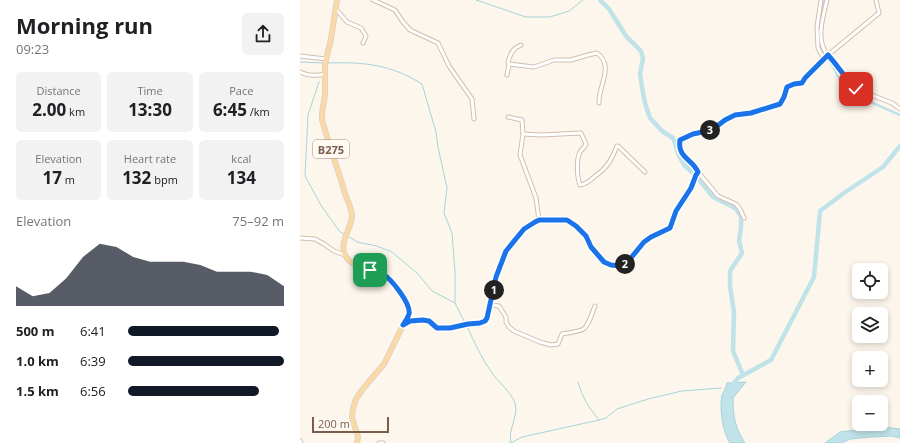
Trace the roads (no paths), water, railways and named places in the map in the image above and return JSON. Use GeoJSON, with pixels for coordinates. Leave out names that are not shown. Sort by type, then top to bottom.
{"type":"FeatureCollection","features":[{"type":"Feature","properties":{"kind":"main road","name":"B275"},"geometry":{"type":"LineString","coordinates":[[337,0],[326,61],[325,95],[322,120],[352,215],[343,246],[345,255]]}},
{"type":"Feature","properties":{"kind":"main road"},"geometry":{"type":"LineString","coordinates":[[345,255],[350,261],[358,266],[382,274],[390,279],[398,290],[408,308],[409,313],[384,364],[356,399],[352,417],[358,443]]}},
{"type":"Feature","properties":{"kind":"street"},"geometry":{"type":"LineString","coordinates":[[373,0],[395,10],[410,30],[438,43],[449,66],[472,99],[474,118]]}},
{"type":"Feature","properties":{"kind":"street"},"geometry":{"type":"LineString","coordinates":[[821,0],[817,26],[818,48],[826,57],[836,63],[845,77],[856,89],[892,103],[900,109]]}},
{"type":"Feature","properties":{"kind":"street"},"geometry":{"type":"LineString","coordinates":[[826,0],[822,21],[822,45],[826,57]]}},
{"type":"Feature","properties":{"kind":"street"},"geometry":{"type":"LineString","coordinates":[[744,218],[736,204],[718,196],[698,172],[696,166],[688,162],[681,152],[679,145],[680,140],[693,134],[712,130],[725,120],[735,115],[751,113],[780,104],[787,87],[802,83],[826,57],[879,13],[876,0]]}},
{"type":"Feature","properties":{"kind":"street"},"geometry":{"type":"LineString","coordinates":[[336,9],[347,22],[361,28],[366,36],[363,43]]}},
{"type":"Feature","properties":{"kind":"street"},"geometry":{"type":"LineString","coordinates":[[507,74],[511,52],[521,45]]}},
{"type":"Feature","properties":{"kind":"street"},"geometry":{"type":"LineString","coordinates":[[509,64],[534,67],[554,60],[571,60],[597,54],[604,61],[606,72],[599,95],[599,103]]}},
{"type":"Feature","properties":{"kind":"street"},"geometry":{"type":"LineString","coordinates":[[300,56],[326,61]]}},
{"type":"Feature","properties":{"kind":"street"},"geometry":{"type":"LineString","coordinates":[[300,72],[314,76],[325,74]]}},
{"type":"Feature","properties":{"kind":"street"},"geometry":{"type":"LineString","coordinates":[[508,116],[522,120],[523,134],[520,154],[536,198],[539,220]]}},
{"type":"Feature","properties":{"kind":"street"},"geometry":{"type":"LineString","coordinates":[[523,134],[541,135],[581,133],[586,144],[580,151],[579,156],[577,178],[580,185],[587,183],[605,169],[612,158],[616,146],[618,146],[646,172]]}},
{"type":"Feature","properties":{"kind":"street"},"geometry":{"type":"LineString","coordinates":[[403,325],[410,321],[423,320],[429,321],[437,328],[444,329],[485,321],[491,305],[496,277],[506,251],[524,229],[539,220],[567,220],[576,226],[586,236],[591,247],[604,262],[611,265],[620,266],[626,264],[644,242],[670,228],[676,211],[691,188],[698,172]]}},
{"type":"Feature","properties":{"kind":"street"},"geometry":{"type":"LineString","coordinates":[[300,238],[315,239],[334,251],[345,255]]}},
{"type":"Feature","properties":{"kind":"street"},"geometry":{"type":"LineString","coordinates":[[491,305],[499,306],[506,317],[506,322],[514,331],[551,345],[558,344],[562,334],[583,331],[595,306]]}},
{"type":"Feature","properties":{"kind":"water"},"geometry":{"type":"Polygon","coordinates":[[[746,382],[733,398],[735,422],[745,443],[730,443],[725,433],[722,420],[722,395],[727,383],[746,382]]]}},
{"type":"Feature","properties":{"kind":"water"},"geometry":{"type":"Polygon","coordinates":[[[888,428],[900,429],[900,438],[892,436],[872,437],[850,439],[842,443],[825,443],[840,432],[888,431],[888,428]]]}},
{"type":"Feature","properties":{"kind":"waterway"},"geometry":{"type":"LineString","coordinates":[[476,0],[526,17],[550,17],[569,11],[583,0]]}},
{"type":"Feature","properties":{"kind":"waterway"},"geometry":{"type":"LineString","coordinates":[[600,0],[609,9],[626,36],[641,51],[643,58],[640,74],[645,103],[650,118],[662,131],[673,138],[678,154],[684,165],[694,174]]}},
{"type":"Feature","properties":{"kind":"waterway"},"geometry":{"type":"LineString","coordinates":[[820,30],[824,0]]}},
{"type":"Feature","properties":{"kind":"waterway"},"geometry":{"type":"LineString","coordinates":[[820,35],[822,50],[841,81],[861,97],[900,115]]}},
{"type":"Feature","properties":{"kind":"waterway"},"geometry":{"type":"LineString","coordinates":[[300,62],[323,63]]}},
{"type":"Feature","properties":{"kind":"waterway"},"geometry":{"type":"LineString","coordinates":[[327,63],[353,63],[388,68],[410,77],[422,84],[436,132],[447,188],[444,213],[452,233],[455,272],[455,303],[465,323]]}},
{"type":"Feature","properties":{"kind":"waterway"},"geometry":{"type":"LineString","coordinates":[[319,82],[308,115],[305,176],[322,207],[340,232],[344,234]]}},
{"type":"Feature","properties":{"kind":"waterway"},"geometry":{"type":"LineString","coordinates":[[731,387],[738,378],[771,360],[814,277],[820,211],[883,167],[900,146]]}},
{"type":"Feature","properties":{"kind":"waterway"},"geometry":{"type":"LineString","coordinates":[[697,177],[713,197],[735,208],[741,216],[739,241],[742,253],[730,271],[730,286],[734,312],[733,351],[743,375]]}},
{"type":"Feature","properties":{"kind":"waterway"},"geometry":{"type":"LineString","coordinates":[[348,236],[357,242],[377,246],[392,252],[418,274],[432,291],[455,303]]}},
{"type":"Feature","properties":{"kind":"waterway"},"geometry":{"type":"LineString","coordinates":[[467,326],[488,368],[511,395],[515,403],[516,413],[510,434],[511,443]]}},
{"type":"Feature","properties":{"kind":"waterway"},"geometry":{"type":"LineString","coordinates":[[578,382],[586,402],[599,420]]}},
{"type":"Feature","properties":{"kind":"waterway"},"geometry":{"type":"LineString","coordinates":[[511,443],[522,437],[606,418],[617,409],[648,399],[682,391],[721,388]]}}]}
